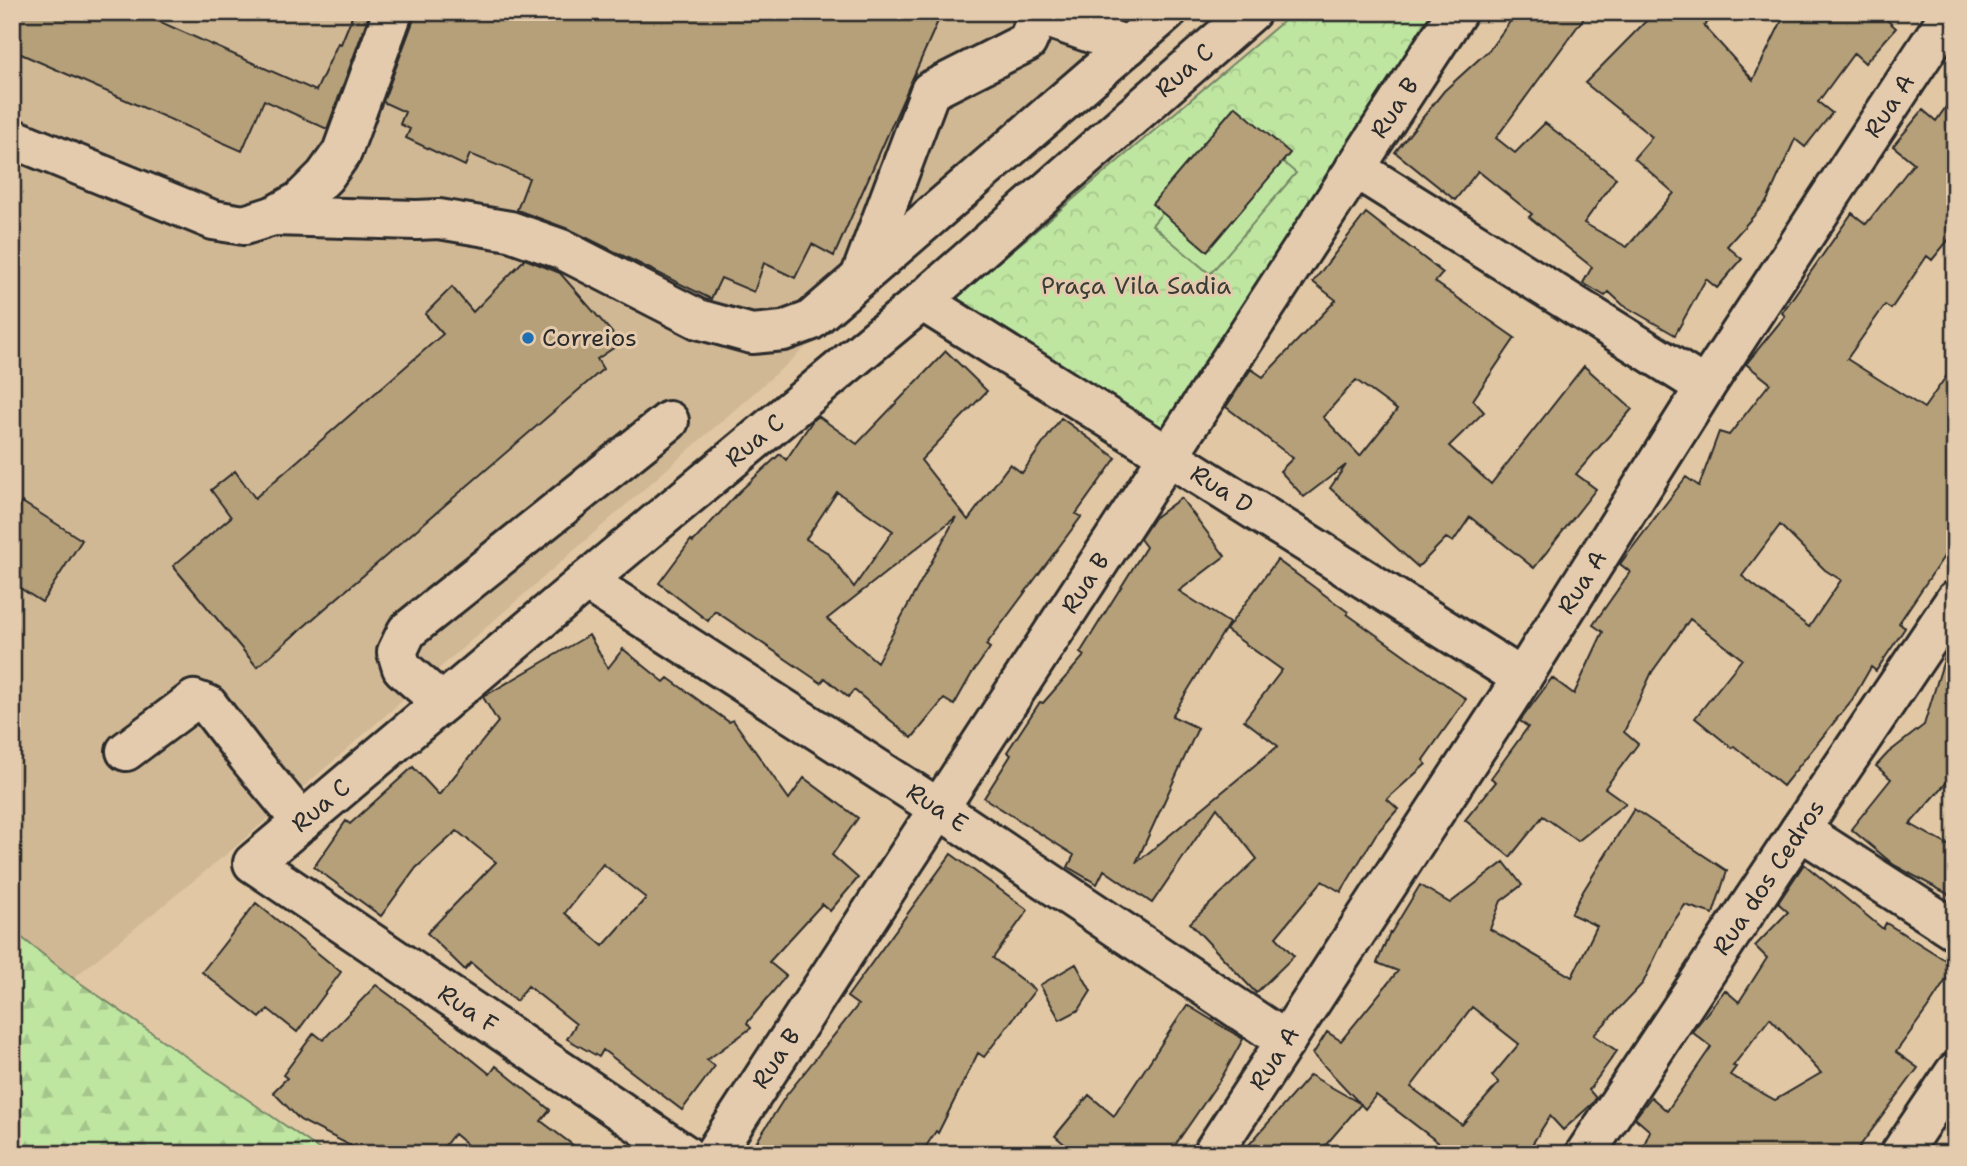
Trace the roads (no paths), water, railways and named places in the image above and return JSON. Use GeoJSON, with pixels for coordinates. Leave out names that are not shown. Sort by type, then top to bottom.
{"type":"FeatureCollection","features":[{"type":"Feature","properties":{"kind":"street"},"geometry":{"type":"LineString","coordinates":[[12,138],[213,220],[244,225],[273,216],[300,201],[325,176],[342,152],[393,12]]}},
{"type":"Feature","properties":{"kind":"street"},"geometry":{"type":"LineString","coordinates":[[273,216],[439,219],[510,231],[561,250],[698,319],[752,334],[783,331],[810,321],[1167,12]]}},
{"type":"Feature","properties":{"kind":"street","name":"Rua C"},"geometry":{"type":"LineString","coordinates":[[253,863],[586,580],[922,301],[1251,12]]}},
{"type":"Feature","properties":{"kind":"street","name":"Rua B"},"geometry":{"type":"LineString","coordinates":[[714,1154],[1457,12]]}},
{"type":"Feature","properties":{"kind":"street","name":"Rua A"},"geometry":{"type":"LineString","coordinates":[[1212,1154],[1522,678],[1705,387],[1951,12]]}},
{"type":"Feature","properties":{"kind":"street"},"geometry":{"type":"LineString","coordinates":[[859,278],[930,91],[1027,42],[1039,13],[1128,46]]}},
{"type":"Feature","properties":{"kind":"street"},"geometry":{"type":"LineString","coordinates":[[1355,168],[1705,387]]}},
{"type":"Feature","properties":{"kind":"street","name":"Rua D"},"geometry":{"type":"LineString","coordinates":[[922,301],[1522,678]]}},
{"type":"Feature","properties":{"kind":"street"},"geometry":{"type":"LineString","coordinates":[[442,703],[402,668],[397,652],[407,631],[669,421]]}},
{"type":"Feature","properties":{"kind":"street","name":"Rua E"},"geometry":{"type":"LineString","coordinates":[[586,580],[938,808],[1286,1041]]}},
{"type":"Feature","properties":{"kind":"street","name":"Rua dos Cedros"},"geometry":{"type":"LineString","coordinates":[[1586,1154],[1955,600]]}},
{"type":"Feature","properties":{"kind":"street"},"geometry":{"type":"LineString","coordinates":[[126,751],[194,700],[202,702],[208,705],[302,822]]}},
{"type":"Feature","properties":{"kind":"street"},"geometry":{"type":"LineString","coordinates":[[1800,830],[1955,930]]}},
{"type":"Feature","properties":{"kind":"street","name":"Rua F"},"geometry":{"type":"LineString","coordinates":[[253,863],[684,1154]]}},
{"type":"Feature","properties":{"kind":"street"},"geometry":{"type":"LineString","coordinates":[[1900,1154],[1955,1072]]}},
{"type":"Feature","properties":{"kind":"place","name":"Correios"},"geometry":{"type":"Point","coordinates":[528,338]}},
{"type":"Feature","properties":{"kind":"park label","name":"Praça Vila Sadia"},"geometry":{"type":"Point","coordinates":[1136,286]}}]}
